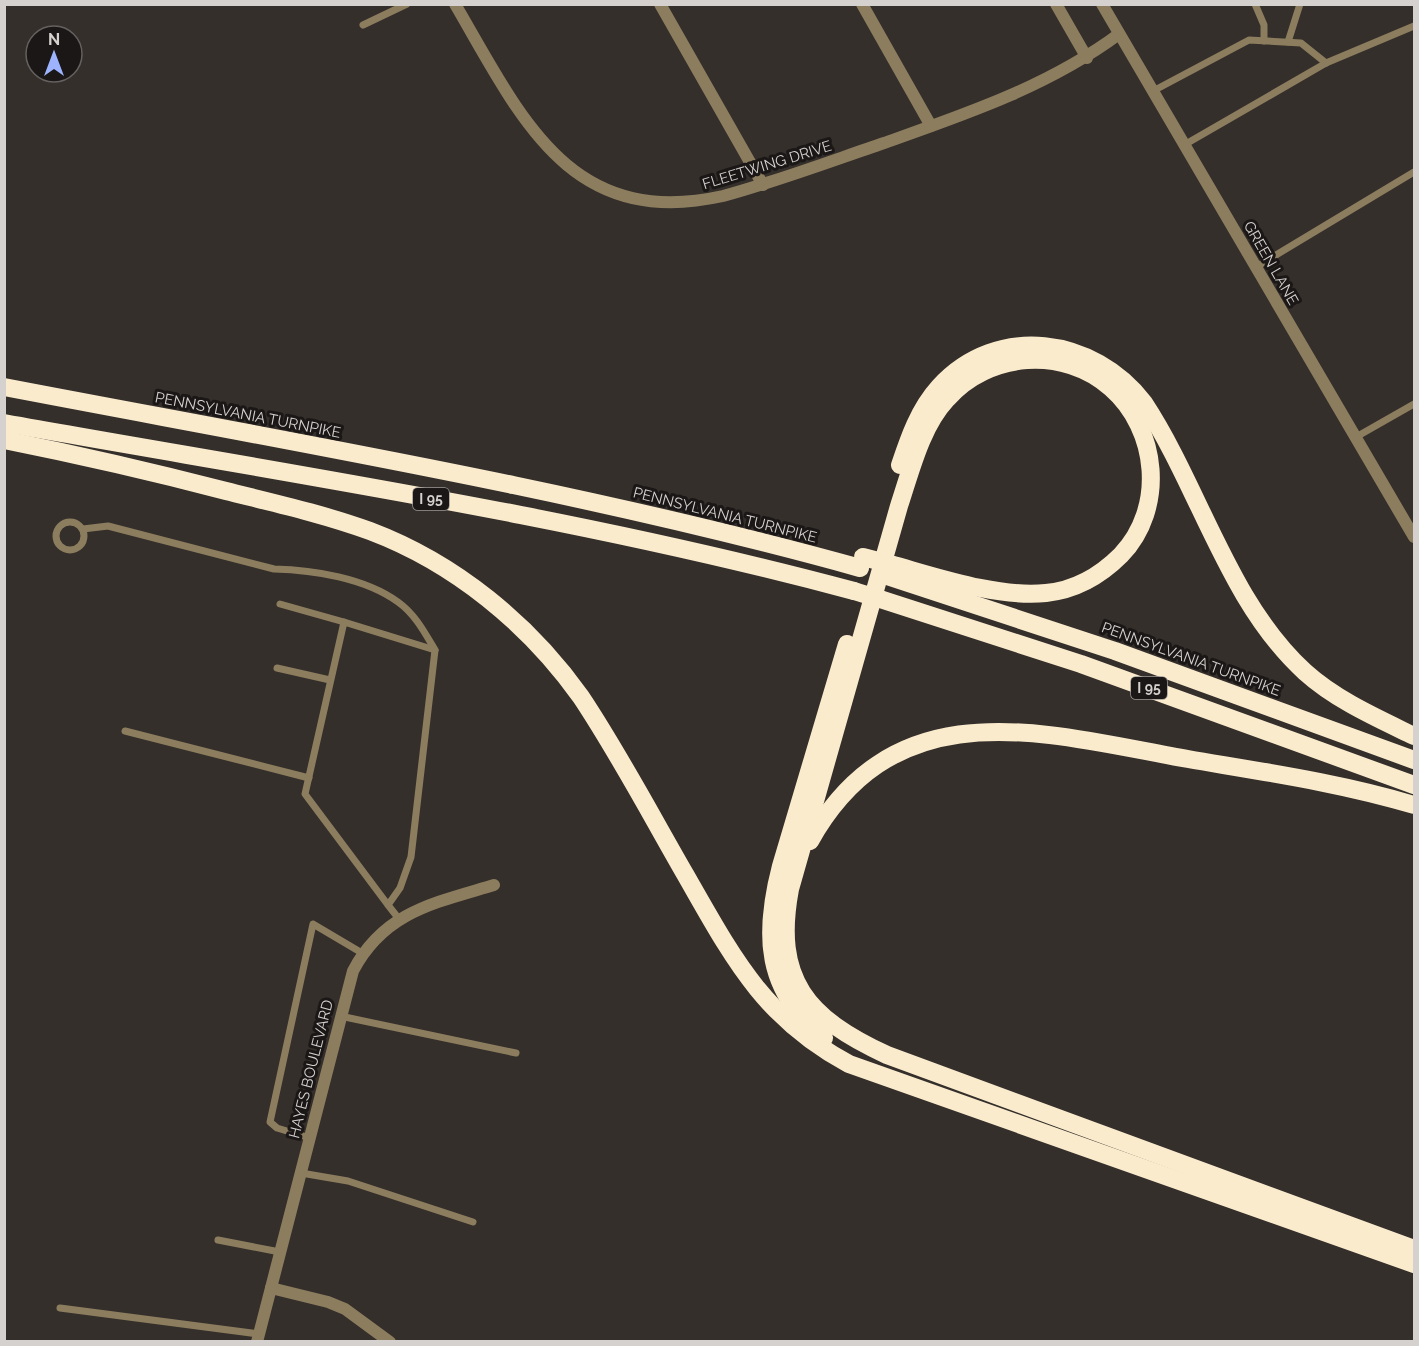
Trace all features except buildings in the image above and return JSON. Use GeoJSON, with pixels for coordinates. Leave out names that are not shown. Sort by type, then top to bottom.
{"type":"FeatureCollection","features":[{"type":"Feature","properties":{"kind":"highway"},"geometry":{"type":"LineString","coordinates":[[918,1086],[840,1048],[810,1026],[789,1001],[782,988],[773,960],[770,930],[773,900],[781,866],[904,454],[929,399],[960,368],[988,353],[1033,346],[1076,353],[1114,371],[1134,391],[1152,415],[1243,591],[1278,644],[1306,673],[1335,694],[1414,736]]}},
{"type":"Feature","properties":{"kind":"highway"},"geometry":{"type":"LineString","coordinates":[[889,570],[1025,593],[1061,591],[1090,580],[1126,549],[1148,508],[1151,465],[1138,423],[1121,398],[1099,379],[1074,366],[1046,361],[1017,361],[991,368],[966,381],[946,399],[924,436],[899,506],[797,863],[785,922],[787,954],[804,996],[837,1029],[905,1062],[1414,1249]]}},
{"type":"Feature","properties":{"kind":"highway","name":"PENNSYLVANIA TURNPIKE"},"geometry":{"type":"LineString","coordinates":[[4,387],[425,467],[862,562],[1414,760]]}},
{"type":"Feature","properties":{"kind":"highway","name":"I 95"},"geometry":{"type":"LineString","coordinates":[[4,423],[621,533],[725,556],[854,591],[1070,660],[1414,785]]}},
{"type":"Feature","properties":{"kind":"highway"},"geometry":{"type":"LineString","coordinates":[[4,440],[201,484],[348,524],[415,551],[477,590],[528,634],[557,665],[581,697],[726,945],[763,998],[790,1026],[829,1054],[849,1064],[918,1086],[1177,1182],[1414,1264]]}},
{"type":"Feature","properties":{"kind":"highway"},"geometry":{"type":"LineString","coordinates":[[797,863],[833,807],[869,772],[898,754],[930,740],[983,730],[1021,731],[1074,739],[1319,782],[1414,805]]}},
{"type":"Feature","properties":{"kind":"street","name":"FLEETWING DRIVE"},"geometry":{"type":"LineString","coordinates":[[455,4],[543,145],[574,172],[598,187],[628,198],[656,203],[699,201],[763,185],[931,126],[1052,77],[1087,58],[1119,34]]}},
{"type":"Feature","properties":{"kind":"street"},"geometry":{"type":"LineString","coordinates":[[660,4],[763,185]]}},
{"type":"Feature","properties":{"kind":"street"},"geometry":{"type":"LineString","coordinates":[[862,4],[931,126]]}},
{"type":"Feature","properties":{"kind":"street"},"geometry":{"type":"LineString","coordinates":[[1056,4],[1087,58]]}},
{"type":"Feature","properties":{"kind":"street","name":"GREEN LANE"},"geometry":{"type":"LineString","coordinates":[[1102,4],[1414,537]]}},
{"type":"Feature","properties":{"kind":"street","name":"HAYES BOULEVARD"},"geometry":{"type":"LineString","coordinates":[[258,1338],[340,1016],[353,971],[362,953],[383,930],[423,906],[494,885]]}},
{"type":"Feature","properties":{"kind":"street"},"geometry":{"type":"LineString","coordinates":[[271,1288],[328,1302],[345,1309],[390,1341]]}},
{"type":"Feature","properties":{"kind":"lane"},"geometry":{"type":"LineString","coordinates":[[363,25],[407,4]]}},
{"type":"Feature","properties":{"kind":"lane"},"geometry":{"type":"LineString","coordinates":[[1255,4],[1263,25],[1264,41]]}},
{"type":"Feature","properties":{"kind":"lane"},"geometry":{"type":"LineString","coordinates":[[1288,42],[1300,4]]}},
{"type":"Feature","properties":{"kind":"lane"},"geometry":{"type":"LineString","coordinates":[[1184,145],[1326,63],[1414,26]]}},
{"type":"Feature","properties":{"kind":"lane"},"geometry":{"type":"LineString","coordinates":[[1153,91],[1249,40],[1301,42],[1326,63]]}},
{"type":"Feature","properties":{"kind":"lane"},"geometry":{"type":"LineString","coordinates":[[1256,267],[1414,172]]}},
{"type":"Feature","properties":{"kind":"lane"},"geometry":{"type":"LineString","coordinates":[[1356,437],[1414,404]]}},
{"type":"Feature","properties":{"kind":"lane"},"geometry":{"type":"LineString","coordinates":[[76,522],[83,529],[85,538],[81,546],[72,550],[59,545],[57,532],[62,524],[76,522]]}},
{"type":"Feature","properties":{"kind":"lane"},"geometry":{"type":"LineString","coordinates":[[83,529],[108,526],[274,569],[298,570],[374,589],[399,603],[418,622],[435,650],[411,857],[400,888],[388,905]]}},
{"type":"Feature","properties":{"kind":"lane"},"geometry":{"type":"LineString","coordinates":[[279,604],[435,650]]}},
{"type":"Feature","properties":{"kind":"lane"},"geometry":{"type":"LineString","coordinates":[[344,622],[305,794],[399,919]]}},
{"type":"Feature","properties":{"kind":"lane"},"geometry":{"type":"LineString","coordinates":[[277,668],[330,680]]}},
{"type":"Feature","properties":{"kind":"lane"},"geometry":{"type":"LineString","coordinates":[[125,731],[309,778]]}},
{"type":"Feature","properties":{"kind":"lane"},"geometry":{"type":"LineString","coordinates":[[310,1138],[277,1128],[270,1122],[313,924],[362,953]]}},
{"type":"Feature","properties":{"kind":"lane"},"geometry":{"type":"LineString","coordinates":[[340,1016],[516,1053]]}},
{"type":"Feature","properties":{"kind":"lane"},"geometry":{"type":"LineString","coordinates":[[301,1173],[348,1181],[473,1222]]}},
{"type":"Feature","properties":{"kind":"lane"},"geometry":{"type":"LineString","coordinates":[[218,1240],[280,1252]]}},
{"type":"Feature","properties":{"kind":"lane"},"geometry":{"type":"LineString","coordinates":[[60,1308],[258,1338]]}}]}
